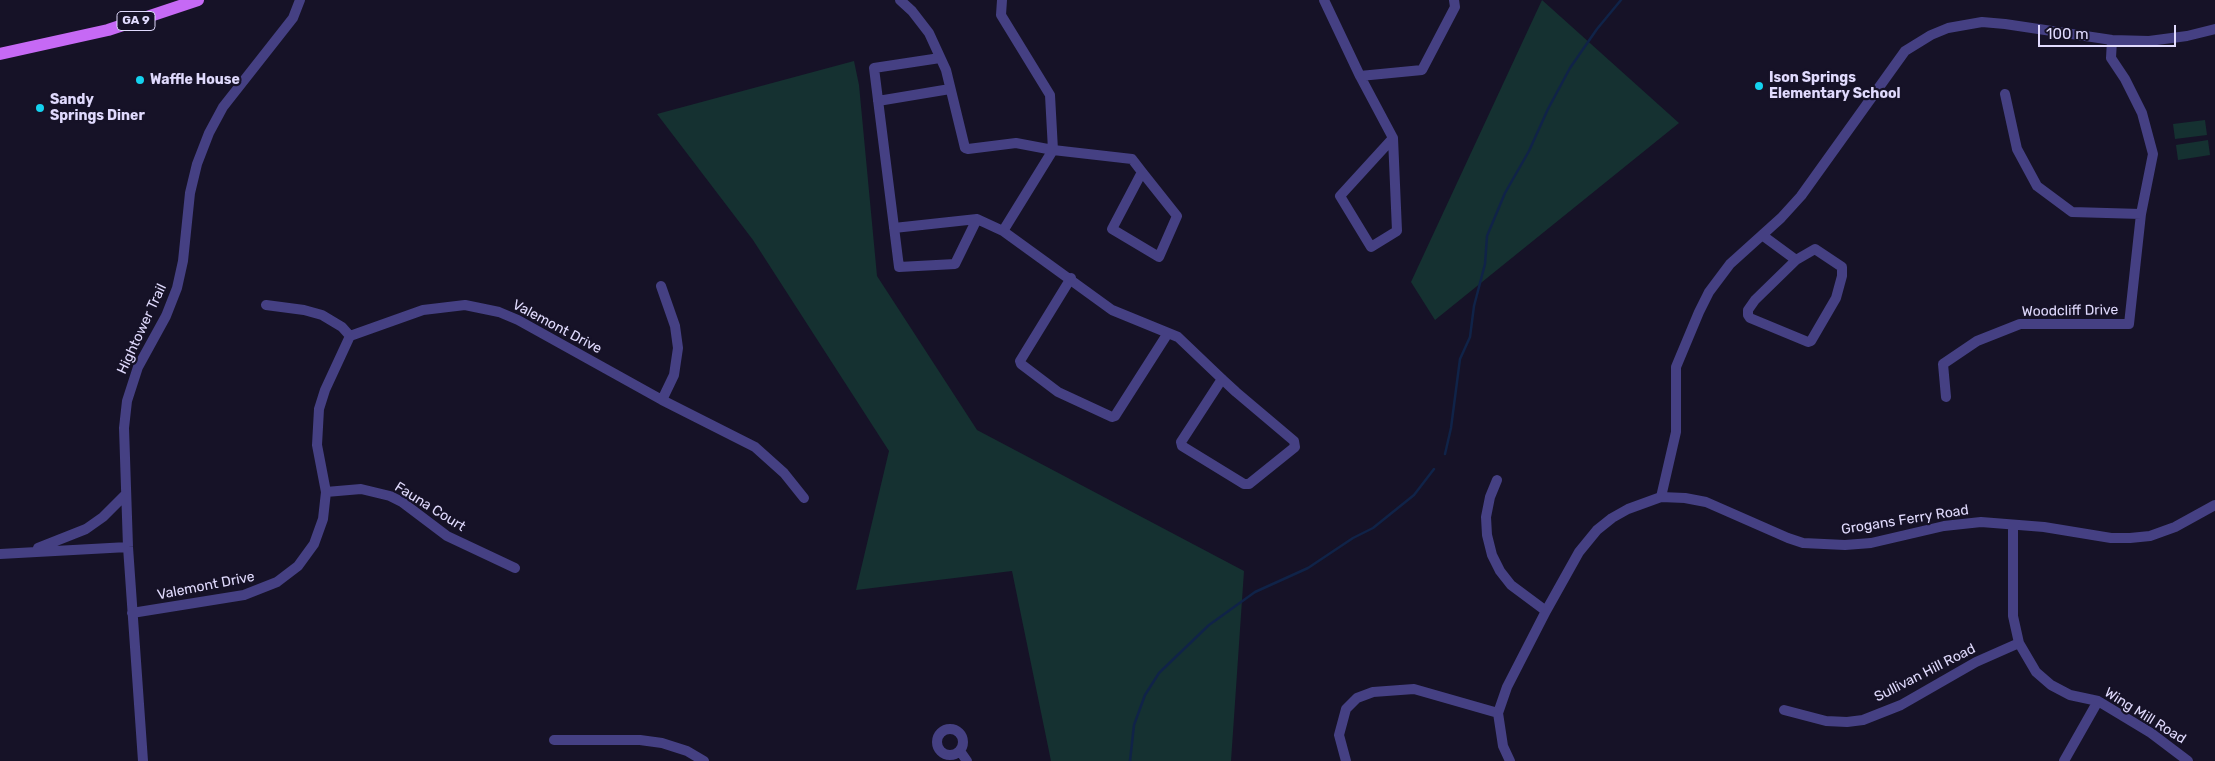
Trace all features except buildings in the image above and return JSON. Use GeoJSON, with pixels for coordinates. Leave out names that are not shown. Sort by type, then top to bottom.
{"type":"FeatureCollection","features":[{"type":"Feature","properties":{"kind":"main road","name":"GA 9"},"geometry":{"type":"LineString","coordinates":[[0,54],[108,30],[198,0]]}},
{"type":"Feature","properties":{"kind":"street","name":"Hightower Trail"},"geometry":{"type":"LineString","coordinates":[[143,761],[128,547],[124,428],[127,400],[138,367],[166,316],[178,288],[184,261],[190,193],[197,164],[209,133],[223,107],[294,18],[300,0]]}},
{"type":"Feature","properties":{"kind":"street"},"geometry":{"type":"LineString","coordinates":[[900,0],[912,11],[929,32],[950,89],[965,148],[1016,143],[1053,150],[1132,159],[1177,216],[1158,258],[1111,227],[1142,172]]}},
{"type":"Feature","properties":{"kind":"street"},"geometry":{"type":"LineString","coordinates":[[1002,0],[1001,15],[1050,95],[1053,150],[1003,231]]}},
{"type":"Feature","properties":{"kind":"street"},"geometry":{"type":"LineString","coordinates":[[1324,0],[1360,76],[1394,138],[1397,232],[1371,247],[1340,196],[1394,138]]}},
{"type":"Feature","properties":{"kind":"street"},"geometry":{"type":"LineString","coordinates":[[1360,76],[1422,70],[1455,7],[1454,0]]}},
{"type":"Feature","properties":{"kind":"street"},"geometry":{"type":"LineString","coordinates":[[1661,497],[1676,432],[1676,367],[1709,292],[1730,264],[1762,236],[1801,196],[1897,60],[1914,43],[1948,28],[1982,22],[2112,40],[2149,40],[2187,36],[2215,29]]}},
{"type":"Feature","properties":{"kind":"street","name":"Woodcliff Drive"},"geometry":{"type":"LineString","coordinates":[[1946,397],[1943,364],[1977,341],[2020,324],[2129,324],[2141,214],[2153,154],[2142,114],[2125,79],[2111,58],[2112,40]]}},
{"type":"Feature","properties":{"kind":"street"},"geometry":{"type":"LineString","coordinates":[[940,58],[875,68],[900,267],[955,264],[977,219]]}},
{"type":"Feature","properties":{"kind":"street"},"geometry":{"type":"LineString","coordinates":[[878,102],[950,89]]}},
{"type":"Feature","properties":{"kind":"street"},"geometry":{"type":"LineString","coordinates":[[2005,94],[2017,149],[2037,186],[2072,212],[2141,214]]}},
{"type":"Feature","properties":{"kind":"street"},"geometry":{"type":"LineString","coordinates":[[894,228],[977,219],[1003,231],[1071,278],[1112,310],[1178,337],[1222,379],[1294,441],[1295,447],[1250,484],[1244,484],[1182,446],[1181,442],[1222,379]]}},
{"type":"Feature","properties":{"kind":"street"},"geometry":{"type":"LineString","coordinates":[[1762,236],[1796,260]]}},
{"type":"Feature","properties":{"kind":"street"},"geometry":{"type":"LineString","coordinates":[[1815,249],[1842,267],[1842,276],[1836,298],[1811,341],[1808,342],[1750,318],[1748,315],[1748,310],[1755,300],[1796,260],[1815,249]]}},
{"type":"Feature","properties":{"kind":"street"},"geometry":{"type":"LineString","coordinates":[[1071,278],[1020,358],[1021,364],[1058,392],[1115,416],[1168,334]]}},
{"type":"Feature","properties":{"kind":"street"},"geometry":{"type":"LineString","coordinates":[[661,286],[675,326],[678,348],[674,375],[662,400]]}},
{"type":"Feature","properties":{"kind":"street"},"geometry":{"type":"LineString","coordinates":[[266,305],[304,310],[322,315],[342,328],[350,336]]}},
{"type":"Feature","properties":{"kind":"street","name":"Valemont Drive"},"geometry":{"type":"LineString","coordinates":[[132,613],[244,596],[262,590],[277,582],[298,566],[314,544],[323,519],[326,492],[317,444],[320,409],[325,390],[350,336],[423,310],[451,305],[481,307],[518,320],[662,400],[754,446],[784,473],[804,498]]}},
{"type":"Feature","properties":{"kind":"street"},"geometry":{"type":"LineString","coordinates":[[1497,480],[1490,497],[1486,517],[1487,535],[1492,555],[1500,571],[1511,585],[1546,610]]}},
{"type":"Feature","properties":{"kind":"street","name":"Fauna Court"},"geometry":{"type":"LineString","coordinates":[[326,492],[361,490],[390,496],[402,502],[447,536],[515,568]]}},
{"type":"Feature","properties":{"kind":"street"},"geometry":{"type":"LineString","coordinates":[[24,551],[49,545],[86,529],[103,517],[126,494]]}},
{"type":"Feature","properties":{"kind":"street","name":"Grogans Ferry Road"},"geometry":{"type":"LineString","coordinates":[[1510,761],[1503,746],[1498,713],[1508,687],[1546,610],[1579,552],[1597,530],[1628,509],[1661,497],[1706,502],[1788,538],[1819,545],[1871,543],[1961,523],[2013,524],[2044,527],[2111,538],[2150,536],[2175,527],[2215,505]]}},
{"type":"Feature","properties":{"kind":"street","name":"Wing Mill Road"},"geometry":{"type":"LineString","coordinates":[[2013,524],[2013,616],[2019,643],[2036,672],[2051,685],[2070,695],[2098,701],[2151,733],[2188,761]]}},
{"type":"Feature","properties":{"kind":"street"},"geometry":{"type":"LineString","coordinates":[[0,554],[24,551],[128,547]]}},
{"type":"Feature","properties":{"kind":"street","name":"Sullivan Hill Road"},"geometry":{"type":"LineString","coordinates":[[1784,710],[1826,721],[1846,722],[1863,720],[1901,704],[1976,662],[2019,643]]}},
{"type":"Feature","properties":{"kind":"street"},"geometry":{"type":"LineString","coordinates":[[1346,761],[1339,735],[1346,710],[1351,702],[1357,698],[1373,692],[1414,689],[1498,713]]}},
{"type":"Feature","properties":{"kind":"street"},"geometry":{"type":"LineString","coordinates":[[2064,761],[2098,701]]}},
{"type":"Feature","properties":{"kind":"street"},"geometry":{"type":"LineString","coordinates":[[554,740],[640,740],[662,743],[687,751],[704,761]]}},
{"type":"Feature","properties":{"kind":"street"},"geometry":{"type":"LineString","coordinates":[[960,750],[967,761]]}},
{"type":"Feature","properties":{"kind":"green space"},"geometry":{"type":"Polygon","coordinates":[[[1542,0],[1679,123],[1435,320],[1411,282],[1542,0]]]}},
{"type":"Feature","properties":{"kind":"green space"},"geometry":{"type":"Polygon","coordinates":[[[854,61],[859,85],[877,276],[977,430],[1244,571],[1231,761],[1051,761],[1012,571],[856,590],[889,451],[753,240],[657,114],[854,61]]]}},
{"type":"Feature","properties":{"kind":"green space"},"geometry":{"type":"Polygon","coordinates":[[[2205,120],[2207,135],[2175,139],[2173,124],[2205,120]]]}},
{"type":"Feature","properties":{"kind":"green space"},"geometry":{"type":"Polygon","coordinates":[[[2208,140],[2210,155],[2178,160],[2176,145],[2208,140]]]}},
{"type":"Feature","properties":{"kind":"waterway"},"geometry":{"type":"LineString","coordinates":[[1445,454],[1451,428],[1460,359],[1470,337],[1474,306],[1485,264],[1487,236],[1505,193],[1529,151],[1548,109],[1570,68],[1597,29],[1621,0]]}},
{"type":"Feature","properties":{"kind":"waterway"},"geometry":{"type":"LineString","coordinates":[[1130,761],[1134,725],[1145,695],[1159,673],[1209,625],[1255,592],[1308,568],[1353,538],[1373,528],[1414,495],[1434,469]]}},
{"type":"Feature","properties":{"kind":"place","name":"Waffle House"},"geometry":{"type":"Point","coordinates":[140,80]}},
{"type":"Feature","properties":{"kind":"place","name":"Ison Springs Elementary School"},"geometry":{"type":"Point","coordinates":[1759,86]}},
{"type":"Feature","properties":{"kind":"place","name":"Sandy Springs Diner"},"geometry":{"type":"Point","coordinates":[40,108]}}]}
